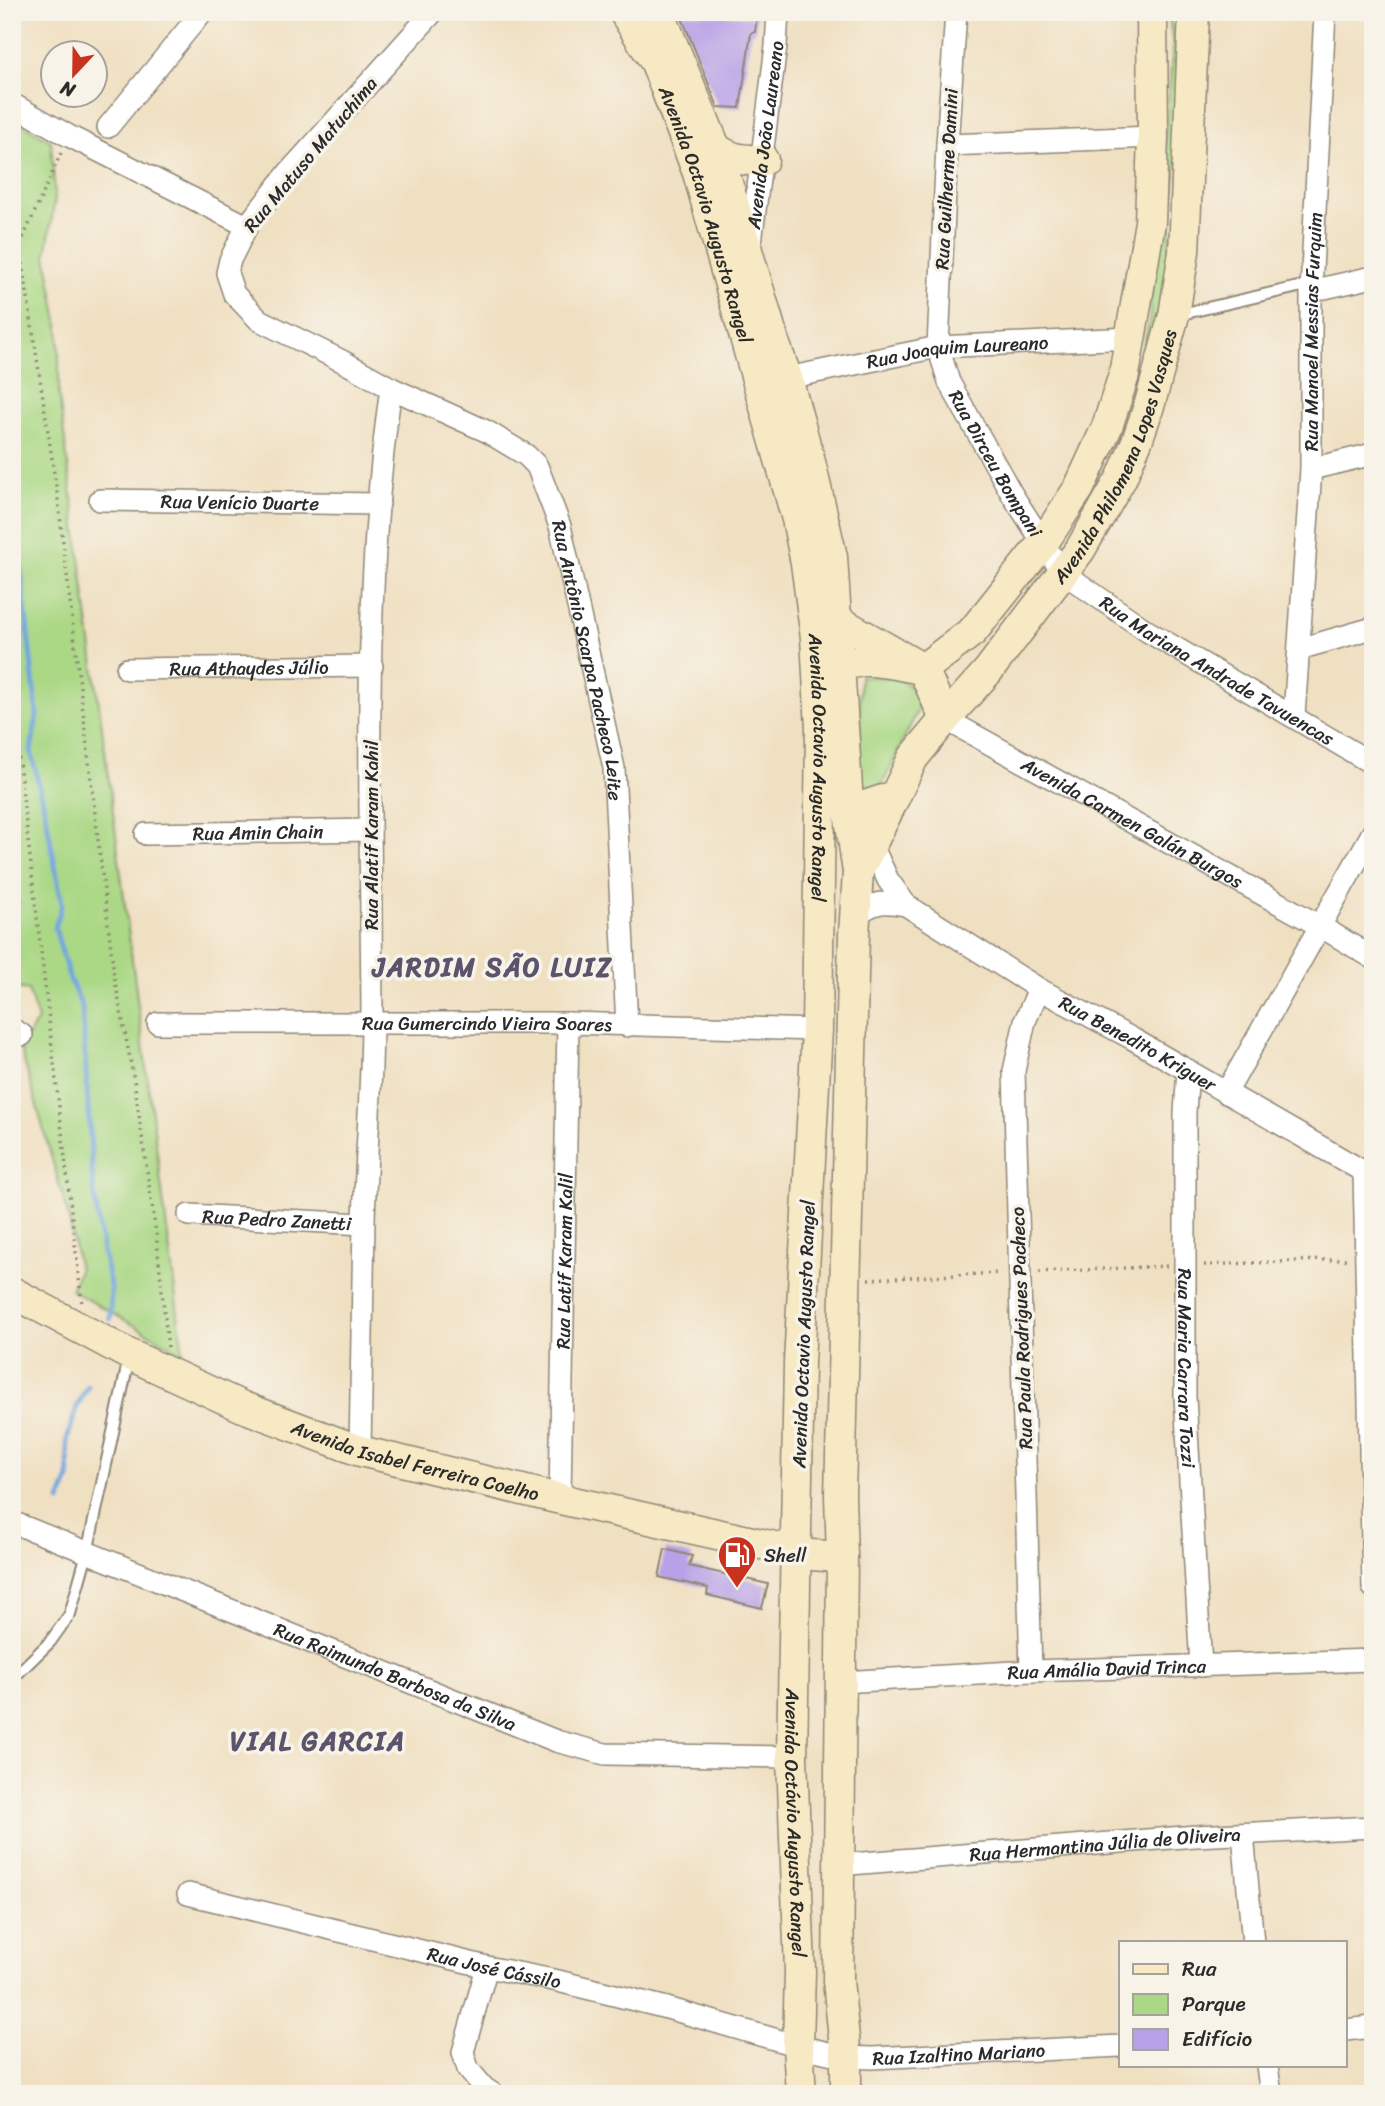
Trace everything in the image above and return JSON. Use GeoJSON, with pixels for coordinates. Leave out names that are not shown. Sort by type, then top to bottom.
{"type":"FeatureCollection","features":[{"type":"Feature","properties":{"kind":"main road","name":"Avenida Octavio Augusto Rangel"},"geometry":{"type":"LineString","coordinates":[[624,12],[656,63],[698,173],[797,519],[816,638],[821,729],[817,1030],[799,1363],[796,1554]]}},
{"type":"Feature","properties":{"kind":"main road","name":"Avenida Octavio Augusto Rangel"},"geometry":{"type":"LineString","coordinates":[[659,12],[716,149],[787,377],[832,557],[848,804],[858,872],[845,1280],[840,1496],[842,1557]]}},
{"type":"Feature","properties":{"kind":"main road","name":"Avenida Philomena Lopes Vasques"},"geometry":{"type":"LineString","coordinates":[[923,669],[973,631],[1044,543],[1079,488],[1107,427],[1124,375],[1150,222],[1153,137],[1152,12]]}},
{"type":"Feature","properties":{"kind":"main road","name":"Avenida Philomena Lopes Vasques"},"geometry":{"type":"LineString","coordinates":[[858,872],[913,758],[988,671],[1080,550],[1121,479],[1150,402],[1174,315],[1184,252],[1194,12]]}},
{"type":"Feature","properties":{"kind":"main road"},"geometry":{"type":"LineString","coordinates":[[656,63],[698,134],[716,149],[742,161],[763,160]]}},
{"type":"Feature","properties":{"kind":"main road"},"geometry":{"type":"LineString","coordinates":[[837,620],[923,669],[945,719]]}},
{"type":"Feature","properties":{"kind":"main road"},"geometry":{"type":"LineString","coordinates":[[895,796],[856,808],[838,796],[832,783],[821,729],[829,678],[840,666],[866,660],[923,669]]}},
{"type":"Feature","properties":{"kind":"main road","name":"Avenida Isabel Ferreira Coelho"},"geometry":{"type":"LineString","coordinates":[[12,1292],[144,1351],[243,1407],[360,1451],[784,1549],[796,1554],[842,1557]]}},
{"type":"Feature","properties":{"kind":"main road","name":"Avenida Octávio Augusto Rangel"},"geometry":{"type":"LineString","coordinates":[[796,1554],[792,1757],[800,1971],[798,2046],[801,2094]]}},
{"type":"Feature","properties":{"kind":"main road","name":"Avenida Octávio Augusto Rangel"},"geometry":{"type":"LineString","coordinates":[[842,1557],[838,1981],[846,2057],[846,2094]]}},
{"type":"Feature","properties":{"kind":"main road"},"geometry":{"type":"LineString","coordinates":[[800,1971],[808,1984],[817,1987],[828,1987],[838,1981]]}},
{"type":"Feature","properties":{"kind":"street"},"geometry":{"type":"LineString","coordinates":[[108,127],[202,12]]}},
{"type":"Feature","properties":{"kind":"street","name":"Rua Matuso Matuchima"},"geometry":{"type":"LineString","coordinates":[[391,388],[259,320],[234,295],[228,273],[230,260],[247,226],[290,171],[433,12]]}},
{"type":"Feature","properties":{"kind":"street","name":"Avenida João Laureano"},"geometry":{"type":"LineString","coordinates":[[749,259],[763,160],[778,12]]}},
{"type":"Feature","properties":{"kind":"street","name":"Rua Guilherme Damini"},"geometry":{"type":"LineString","coordinates":[[938,347],[956,12]]}},
{"type":"Feature","properties":{"kind":"street","name":"Rua Manoel Messias Furquim"},"geometry":{"type":"LineString","coordinates":[[1294,716],[1311,469],[1311,288],[1325,12]]}},
{"type":"Feature","properties":{"kind":"street"},"geometry":{"type":"LineString","coordinates":[[12,104],[69,136],[247,226]]}},
{"type":"Feature","properties":{"kind":"street"},"geometry":{"type":"LineString","coordinates":[[947,145],[1153,137]]}},
{"type":"Feature","properties":{"kind":"street"},"geometry":{"type":"LineString","coordinates":[[1311,288],[1373,277]]}},
{"type":"Feature","properties":{"kind":"street","name":"Rua Joaquim Laureano"},"geometry":{"type":"LineString","coordinates":[[787,377],[938,347],[1130,338]]}},
{"type":"Feature","properties":{"kind":"street","name":"Rua Dirceu Bompani"},"geometry":{"type":"LineString","coordinates":[[938,347],[949,382],[1013,496],[1062,572]]}},
{"type":"Feature","properties":{"kind":"street","name":"Rua Alatif Karam Kahil"},"geometry":{"type":"LineString","coordinates":[[360,1451],[364,1224],[372,1022],[372,666],[382,456],[391,388]]}},
{"type":"Feature","properties":{"kind":"street","name":"Rua Antônio Scarpa Pacheco Leite"},"geometry":{"type":"LineString","coordinates":[[391,388],[485,431],[526,455],[537,466],[560,526],[614,768],[627,1026]]}},
{"type":"Feature","properties":{"kind":"street"},"geometry":{"type":"LineString","coordinates":[[1311,469],[1373,454]]}},
{"type":"Feature","properties":{"kind":"street","name":"Rua Venício Duarte"},"geometry":{"type":"LineString","coordinates":[[100,500],[379,504]]}},
{"type":"Feature","properties":{"kind":"street","name":"Rua Mariana Andrade Tavuencas"},"geometry":{"type":"LineString","coordinates":[[1062,572],[1147,631],[1373,764]]}},
{"type":"Feature","properties":{"kind":"street"},"geometry":{"type":"LineString","coordinates":[[1299,649],[1373,628]]}},
{"type":"Feature","properties":{"kind":"street","name":"Rua Athaydes Júlio"},"geometry":{"type":"LineString","coordinates":[[127,669],[372,666]]}},
{"type":"Feature","properties":{"kind":"street","name":"Avenida Carmen Galán Burgos"},"geometry":{"type":"LineString","coordinates":[[945,719],[1373,958]]}},
{"type":"Feature","properties":{"kind":"street","name":"Rua Amin Chain"},"geometry":{"type":"LineString","coordinates":[[146,834],[370,830]]}},
{"type":"Feature","properties":{"kind":"street"},"geometry":{"type":"LineString","coordinates":[[1226,1093],[1373,832]]}},
{"type":"Feature","properties":{"kind":"street","name":"Rua Benedito Kriguer"},"geometry":{"type":"LineString","coordinates":[[873,845],[888,880],[906,905],[1039,989],[1188,1070],[1368,1174]]}},
{"type":"Feature","properties":{"kind":"street"},"geometry":{"type":"LineString","coordinates":[[855,916],[869,905],[883,902],[906,905]]}},
{"type":"Feature","properties":{"kind":"street","name":"Rua Paula Rodrigues Pacheco"},"geometry":{"type":"LineString","coordinates":[[1031,1671],[1014,1071],[1025,1021],[1039,989]]}},
{"type":"Feature","properties":{"kind":"street","name":"Rua Gumercindo Vieira Soares"},"geometry":{"type":"LineString","coordinates":[[158,1023],[568,1023],[817,1030]]}},
{"type":"Feature","properties":{"kind":"street","name":"Rua Latif Karam Kalil"},"geometry":{"type":"LineString","coordinates":[[561,1499],[568,1023]]}},
{"type":"Feature","properties":{"kind":"street","name":"Rua Maria Carrara Tozzi"},"geometry":{"type":"LineString","coordinates":[[1188,1070],[1185,1112],[1185,1397],[1201,1666]]}},
{"type":"Feature","properties":{"kind":"street"},"geometry":{"type":"LineString","coordinates":[[1368,1174],[1366,1258],[1373,1587]]}},
{"type":"Feature","properties":{"kind":"street","name":"Rua Pedro Zanetti"},"geometry":{"type":"LineString","coordinates":[[189,1215],[364,1224]]}},
{"type":"Feature","properties":{"kind":"street","name":"Rua Raimundo Barbosa da Silva"},"geometry":{"type":"LineString","coordinates":[[20,1525],[556,1741],[605,1754],[792,1757]]}},
{"type":"Feature","properties":{"kind":"street","name":"Rua Amália David Trinca"},"geometry":{"type":"LineString","coordinates":[[841,1682],[1031,1671],[1373,1660]]}},
{"type":"Feature","properties":{"kind":"street","name":"Rua Hermantina Júlia de Oliveira"},"geometry":{"type":"LineString","coordinates":[[838,1865],[1243,1834],[1373,1827]]}},
{"type":"Feature","properties":{"kind":"street"},"geometry":{"type":"LineString","coordinates":[[1243,1834],[1254,1941]]}},
{"type":"Feature","properties":{"kind":"street","name":"Rua José Cássilo"},"geometry":{"type":"LineString","coordinates":[[188,1894],[667,2008],[798,2046]]}},
{"type":"Feature","properties":{"kind":"street"},"geometry":{"type":"LineString","coordinates":[[487,1966],[463,2052],[468,2069],[484,2088],[493,2094]]}},
{"type":"Feature","properties":{"kind":"street"},"geometry":{"type":"LineString","coordinates":[[1346,2030],[1373,2027]]}},
{"type":"Feature","properties":{"kind":"street","name":"Rua Izaltino Mariano"},"geometry":{"type":"LineString","coordinates":[[798,2046],[846,2057],[872,2058],[1119,2046]]}},
{"type":"Feature","properties":{"kind":"street"},"geometry":{"type":"LineString","coordinates":[[1266,2068],[1270,2094]]}},
{"type":"Feature","properties":{"kind":"lane"},"geometry":{"type":"LineString","coordinates":[[1174,315],[1311,288]]}},
{"type":"Feature","properties":{"kind":"lane"},"geometry":{"type":"LineString","coordinates":[[12,1679],[50,1642],[70,1614],[85,1552],[144,1351]]}},
{"type":"Feature","properties":{"kind":"path"},"geometry":{"type":"LineString","coordinates":[[69,136],[20,245],[58,499],[114,975],[134,1080],[153,1207],[169,1354],[144,1351]]}},
{"type":"Feature","properties":{"kind":"path"},"geometry":{"type":"LineString","coordinates":[[12,702],[82,1304],[93,1310]]}},
{"type":"Feature","properties":{"kind":"path"},"geometry":{"type":"LineString","coordinates":[[845,1280],[1366,1258]]}},
{"type":"Feature","properties":{"kind":"green space"},"geometry":{"type":"Polygon","coordinates":[[[1168,12],[1185,12],[1185,65],[1169,252],[1158,326],[1114,471],[1149,323],[1173,44],[1168,12]]]}},
{"type":"Feature","properties":{"kind":"green space"},"geometry":{"type":"Polygon","coordinates":[[[12,118],[51,141],[55,198],[46,255],[59,327],[59,396],[183,1353],[71,1290],[79,1270],[68,1215],[20,1047],[38,1020],[28,990],[15,988],[12,983],[12,914],[19,902],[12,897],[12,118]]]}},
{"type":"Feature","properties":{"kind":"green space"},"geometry":{"type":"Polygon","coordinates":[[[860,676],[894,678],[908,684],[920,699],[917,712],[882,785],[858,791],[860,676]]]}},
{"type":"Feature","properties":{"kind":"building"},"geometry":{"type":"Polygon","coordinates":[[[680,13],[757,17],[755,32],[751,33],[740,108],[718,107],[680,13]]]}},
{"type":"Feature","properties":{"kind":"building"},"geometry":{"type":"Polygon","coordinates":[[[665,1549],[692,1556],[689,1566],[768,1584],[762,1608],[707,1595],[708,1588],[659,1577],[665,1549]]]}},
{"type":"Feature","properties":{"kind":"waterway"},"geometry":{"type":"LineString","coordinates":[[12,488],[37,714],[31,751],[62,904],[55,928],[69,977],[82,1007],[93,1185],[111,1290],[110,1319]]}},
{"type":"Feature","properties":{"kind":"waterway"},"geometry":{"type":"LineString","coordinates":[[60,1501],[69,1478],[67,1440],[77,1406],[88,1386]]}},
{"type":"Feature","properties":{"kind":"place","name":"Shell"},"geometry":{"type":"Point","coordinates":[737,1589]}},
{"type":"Feature","properties":{"kind":"district","name":"JARDIM SÃO LUIZ"},"geometry":{"type":"Point","coordinates":[493,967]}},
{"type":"Feature","properties":{"kind":"district","name":"VIAL GARCIA"},"geometry":{"type":"Point","coordinates":[318,1741]}}]}
